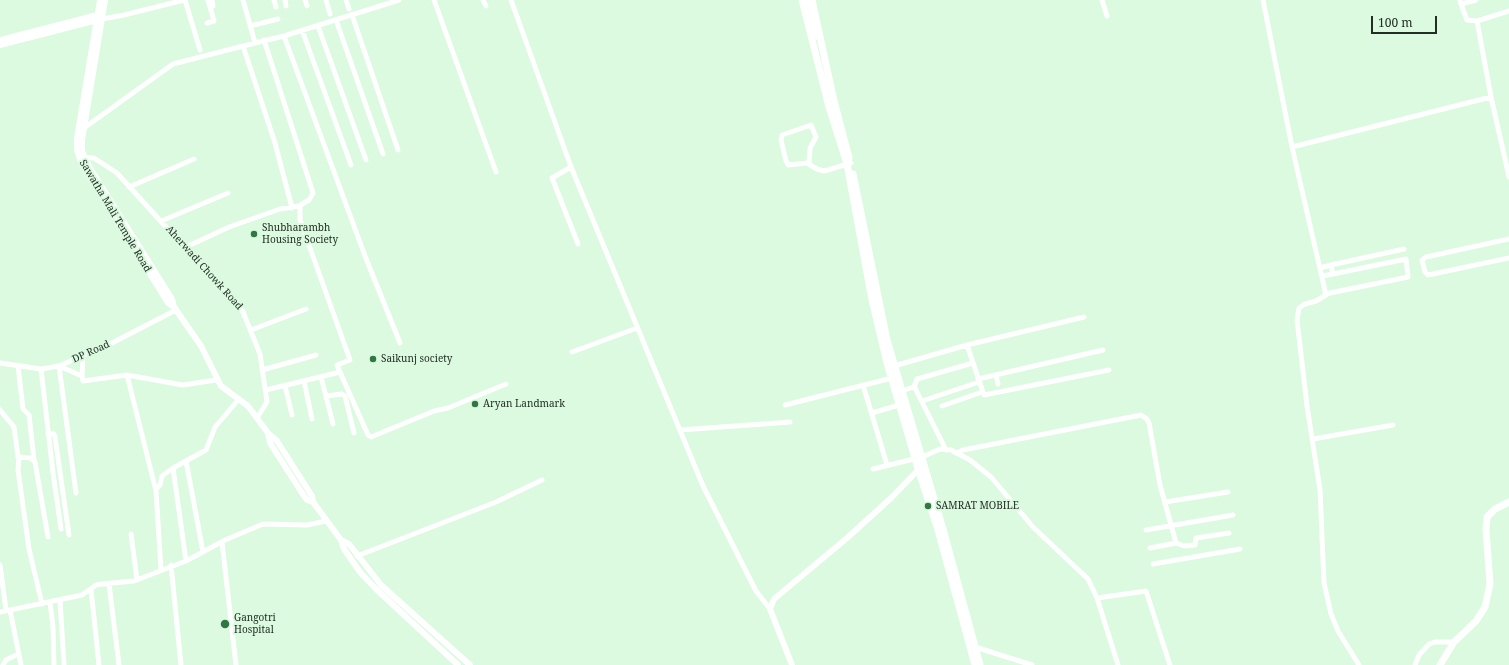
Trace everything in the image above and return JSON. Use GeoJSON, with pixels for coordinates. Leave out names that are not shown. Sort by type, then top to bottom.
{"type":"FeatureCollection","features":[{"type":"Feature","properties":{"kind":"main road"},"geometry":{"type":"LineString","coordinates":[[802,0],[812,41],[849,164],[887,340],[902,390],[920,469],[975,665]]}},
{"type":"Feature","properties":{"kind":"main road"},"geometry":{"type":"LineString","coordinates":[[807,0],[814,30],[819,40]]}},
{"type":"Feature","properties":{"kind":"main road"},"geometry":{"type":"LineString","coordinates":[[812,0],[835,117]]}},
{"type":"Feature","properties":{"kind":"main road"},"geometry":{"type":"LineString","coordinates":[[812,41],[814,30]]}},
{"type":"Feature","properties":{"kind":"main road"},"geometry":{"type":"LineString","coordinates":[[849,164],[872,300],[899,405],[918,457]]}},
{"type":"Feature","properties":{"kind":"main road"},"geometry":{"type":"LineString","coordinates":[[920,469],[980,665]]}},
{"type":"Feature","properties":{"kind":"main road"},"geometry":{"type":"LineString","coordinates":[[1440,665],[1454,642],[1476,621],[1485,607],[1490,584],[1486,530],[1487,517],[1495,509],[1509,502]]}},
{"type":"Feature","properties":{"kind":"street","name":"Sawatha Mali Temple Road"},"geometry":{"type":"LineString","coordinates":[[81,157],[82,140],[100,16],[100,0]]}},
{"type":"Feature","properties":{"kind":"street","name":"Sawatha Mali Temple Road"},"geometry":{"type":"LineString","coordinates":[[105,0],[100,16],[77,138],[81,157],[110,211],[164,297],[168,303],[175,308],[201,346],[216,380],[228,394],[248,406],[268,433],[277,441],[312,496],[313,502],[341,540],[348,554],[376,589],[458,665]]}},
{"type":"Feature","properties":{"kind":"street"},"geometry":{"type":"LineString","coordinates":[[0,40],[100,16],[124,15],[184,0],[200,50]]}},
{"type":"Feature","properties":{"kind":"street"},"geometry":{"type":"LineString","coordinates":[[207,23],[214,21],[208,0]]}},
{"type":"Feature","properties":{"kind":"street"},"geometry":{"type":"LineString","coordinates":[[212,0],[213,6]]}},
{"type":"Feature","properties":{"kind":"street"},"geometry":{"type":"LineString","coordinates":[[244,0],[255,42]]}},
{"type":"Feature","properties":{"kind":"street"},"geometry":{"type":"LineString","coordinates":[[274,0],[276,7]]}},
{"type":"Feature","properties":{"kind":"street"},"geometry":{"type":"LineString","coordinates":[[285,0],[286,6]]}},
{"type":"Feature","properties":{"kind":"street"},"geometry":{"type":"LineString","coordinates":[[305,0],[307,6]]}},
{"type":"Feature","properties":{"kind":"street"},"geometry":{"type":"LineString","coordinates":[[326,0],[330,14]]}},
{"type":"Feature","properties":{"kind":"street"},"geometry":{"type":"LineString","coordinates":[[346,0],[349,8]]}},
{"type":"Feature","properties":{"kind":"street"},"geometry":{"type":"LineString","coordinates":[[84,128],[173,64],[255,42],[284,36],[399,0]]}},
{"type":"Feature","properties":{"kind":"street"},"geometry":{"type":"LineString","coordinates":[[434,0],[496,172]]}},
{"type":"Feature","properties":{"kind":"street"},"geometry":{"type":"LineString","coordinates":[[484,0],[486,6]]}},
{"type":"Feature","properties":{"kind":"street"},"geometry":{"type":"LineString","coordinates":[[511,0],[571,167],[703,486],[756,592],[770,609],[792,665]]}},
{"type":"Feature","properties":{"kind":"street"},"geometry":{"type":"LineString","coordinates":[[1102,0],[1107,16]]}},
{"type":"Feature","properties":{"kind":"street"},"geometry":{"type":"LineString","coordinates":[[1263,0],[1292,147],[1325,294]]}},
{"type":"Feature","properties":{"kind":"street"},"geometry":{"type":"LineString","coordinates":[[1476,0],[1461,2],[1466,20],[1477,21],[1509,11]]}},
{"type":"Feature","properties":{"kind":"street"},"geometry":{"type":"LineString","coordinates":[[352,15],[398,150]]}},
{"type":"Feature","properties":{"kind":"street"},"geometry":{"type":"LineString","coordinates":[[0,45],[100,16]]}},
{"type":"Feature","properties":{"kind":"street"},"geometry":{"type":"LineString","coordinates":[[250,26],[278,19]]}},
{"type":"Feature","properties":{"kind":"street"},"geometry":{"type":"LineString","coordinates":[[336,20],[383,154]]}},
{"type":"Feature","properties":{"kind":"street"},"geometry":{"type":"LineString","coordinates":[[1477,21],[1491,97],[1509,178]]}},
{"type":"Feature","properties":{"kind":"street"},"geometry":{"type":"LineString","coordinates":[[318,26],[366,160]]}},
{"type":"Feature","properties":{"kind":"street"},"geometry":{"type":"LineString","coordinates":[[302,30],[351,165]]}},
{"type":"Feature","properties":{"kind":"street"},"geometry":{"type":"LineString","coordinates":[[284,36],[365,256],[400,343]]}},
{"type":"Feature","properties":{"kind":"street"},"geometry":{"type":"LineString","coordinates":[[186,247],[229,227],[280,209],[292,208],[300,205],[309,200],[314,193],[264,40]]}},
{"type":"Feature","properties":{"kind":"street"},"geometry":{"type":"LineString","coordinates":[[243,46],[275,143],[292,208]]}},
{"type":"Feature","properties":{"kind":"street"},"geometry":{"type":"LineString","coordinates":[[1292,147],[1491,97]]}},
{"type":"Feature","properties":{"kind":"street"},"geometry":{"type":"LineString","coordinates":[[809,164],[810,148],[816,138],[812,126],[804,126],[782,134],[781,140],[787,163],[790,165],[809,164],[816,169],[824,171],[849,164]]}},
{"type":"Feature","properties":{"kind":"street"},"geometry":{"type":"LineString","coordinates":[[1503,148],[1509,145]]}},
{"type":"Feature","properties":{"kind":"street","name":"Aherwadi Chowk Road"},"geometry":{"type":"LineString","coordinates":[[81,157],[94,158],[107,165],[186,247],[243,312],[260,354],[266,390],[267,402],[257,418]]}},
{"type":"Feature","properties":{"kind":"street"},"geometry":{"type":"LineString","coordinates":[[129,187],[194,159]]}},
{"type":"Feature","properties":{"kind":"street"},"geometry":{"type":"LineString","coordinates":[[571,167],[552,178],[578,244]]}},
{"type":"Feature","properties":{"kind":"street"},"geometry":{"type":"LineString","coordinates":[[161,221],[228,193]]}},
{"type":"Feature","properties":{"kind":"street"},"geometry":{"type":"LineString","coordinates":[[300,205],[300,216],[350,360],[337,365],[369,436],[373,436],[434,411],[448,408],[506,384]]}},
{"type":"Feature","properties":{"kind":"street"},"geometry":{"type":"LineString","coordinates":[[1509,239],[1426,257],[1422,260],[1425,272],[1428,275],[1509,258]]}},
{"type":"Feature","properties":{"kind":"street"},"geometry":{"type":"LineString","coordinates":[[1320,268],[1404,249]]}},
{"type":"Feature","properties":{"kind":"street"},"geometry":{"type":"LineString","coordinates":[[1322,276],[1406,259],[1408,278],[1325,294],[1316,301],[1305,304],[1297,313],[1320,490],[1324,583],[1327,599],[1338,631],[1359,665]]}},
{"type":"Feature","properties":{"kind":"street"},"geometry":{"type":"LineString","coordinates":[[1331,265],[1333,274]]}},
{"type":"Feature","properties":{"kind":"street","name":"DP Road"},"geometry":{"type":"LineString","coordinates":[[0,364],[41,369],[59,366],[83,356],[175,308]]}},
{"type":"Feature","properties":{"kind":"street"},"geometry":{"type":"LineString","coordinates":[[251,330],[306,309]]}},
{"type":"Feature","properties":{"kind":"street"},"geometry":{"type":"LineString","coordinates":[[894,366],[967,345],[1084,317]]}},
{"type":"Feature","properties":{"kind":"street"},"geometry":{"type":"LineString","coordinates":[[572,352],[637,328]]}},
{"type":"Feature","properties":{"kind":"street"},"geometry":{"type":"LineString","coordinates":[[967,345],[982,392],[986,395],[1109,370]]}},
{"type":"Feature","properties":{"kind":"street"},"geometry":{"type":"LineString","coordinates":[[922,401],[978,380],[1102,350]]}},
{"type":"Feature","properties":{"kind":"street"},"geometry":{"type":"LineString","coordinates":[[262,370],[316,355]]}},
{"type":"Feature","properties":{"kind":"street"},"geometry":{"type":"LineString","coordinates":[[83,356],[83,381],[127,375],[183,385],[216,380]]}},
{"type":"Feature","properties":{"kind":"street"},"geometry":{"type":"LineString","coordinates":[[946,450],[914,387],[915,382],[917,379],[973,363]]}},
{"type":"Feature","properties":{"kind":"street"},"geometry":{"type":"LineString","coordinates":[[18,366],[23,409],[29,415],[34,460],[48,537]]}},
{"type":"Feature","properties":{"kind":"street"},"geometry":{"type":"LineString","coordinates":[[59,366],[82,376]]}},
{"type":"Feature","properties":{"kind":"street"},"geometry":{"type":"LineString","coordinates":[[59,366],[76,493]]}},
{"type":"Feature","properties":{"kind":"street"},"geometry":{"type":"LineString","coordinates":[[41,369],[61,529]]}},
{"type":"Feature","properties":{"kind":"street"},"geometry":{"type":"LineString","coordinates":[[266,390],[340,372]]}},
{"type":"Feature","properties":{"kind":"street"},"geometry":{"type":"LineString","coordinates":[[127,375],[156,488],[161,570]]}},
{"type":"Feature","properties":{"kind":"street"},"geometry":{"type":"LineString","coordinates":[[996,375],[998,384]]}},
{"type":"Feature","properties":{"kind":"street"},"geometry":{"type":"LineString","coordinates":[[321,377],[333,424]]}},
{"type":"Feature","properties":{"kind":"street"},"geometry":{"type":"LineString","coordinates":[[785,405],[892,378]]}},
{"type":"Feature","properties":{"kind":"street"},"geometry":{"type":"LineString","coordinates":[[304,381],[312,419]]}},
{"type":"Feature","properties":{"kind":"street"},"geometry":{"type":"LineString","coordinates":[[863,385],[887,465]]}},
{"type":"Feature","properties":{"kind":"street"},"geometry":{"type":"LineString","coordinates":[[285,386],[292,415]]}},
{"type":"Feature","properties":{"kind":"street"},"geometry":{"type":"LineString","coordinates":[[902,390],[914,387]]}},
{"type":"Feature","properties":{"kind":"street"},"geometry":{"type":"LineString","coordinates":[[942,406],[982,392]]}},
{"type":"Feature","properties":{"kind":"street"},"geometry":{"type":"LineString","coordinates":[[326,396],[342,394],[345,396],[354,433]]}},
{"type":"Feature","properties":{"kind":"street"},"geometry":{"type":"LineString","coordinates":[[156,488],[160,485],[162,476],[173,468],[206,450],[218,423],[238,400]]}},
{"type":"Feature","properties":{"kind":"street"},"geometry":{"type":"LineString","coordinates":[[872,413],[899,405]]}},
{"type":"Feature","properties":{"kind":"street"},"geometry":{"type":"LineString","coordinates":[[0,410],[14,427],[16,454],[19,457],[18,470],[29,549],[42,604]]}},
{"type":"Feature","properties":{"kind":"street"},"geometry":{"type":"LineString","coordinates":[[956,453],[963,450],[1141,415],[1147,419],[1149,423],[1170,526],[1176,543]]}},
{"type":"Feature","properties":{"kind":"street"},"geometry":{"type":"LineString","coordinates":[[680,430],[790,422]]}},
{"type":"Feature","properties":{"kind":"street"},"geometry":{"type":"LineString","coordinates":[[1313,439],[1393,425]]}},
{"type":"Feature","properties":{"kind":"street"},"geometry":{"type":"LineString","coordinates":[[48,434],[54,434],[56,437],[68,535]]}},
{"type":"Feature","properties":{"kind":"street"},"geometry":{"type":"LineString","coordinates":[[873,469],[918,457],[937,450],[946,450],[956,453],[970,460],[991,477],[1033,527],[1088,578],[1097,598],[1118,665]]}},
{"type":"Feature","properties":{"kind":"street"},"geometry":{"type":"LineString","coordinates":[[19,457],[34,460]]}},
{"type":"Feature","properties":{"kind":"street"},"geometry":{"type":"LineString","coordinates":[[186,461],[203,552]]}},
{"type":"Feature","properties":{"kind":"street"},"geometry":{"type":"LineString","coordinates":[[173,468],[186,561]]}},
{"type":"Feature","properties":{"kind":"street"},"geometry":{"type":"LineString","coordinates":[[770,609],[774,599],[847,538],[920,469]]}},
{"type":"Feature","properties":{"kind":"street"},"geometry":{"type":"LineString","coordinates":[[357,556],[496,502],[542,480]]}},
{"type":"Feature","properties":{"kind":"street"},"geometry":{"type":"LineString","coordinates":[[1165,502],[1228,492]]}},
{"type":"Feature","properties":{"kind":"street"},"geometry":{"type":"LineString","coordinates":[[1146,530],[1233,514]]}},
{"type":"Feature","properties":{"kind":"street"},"geometry":{"type":"LineString","coordinates":[[0,612],[82,595],[96,586],[137,580],[186,561],[222,542],[267,523],[307,525],[326,521]]}},
{"type":"Feature","properties":{"kind":"street"},"geometry":{"type":"LineString","coordinates":[[1150,548],[1176,543],[1184,546],[1195,545],[1196,538],[1229,533]]}},
{"type":"Feature","properties":{"kind":"street"},"geometry":{"type":"LineString","coordinates":[[131,534],[137,580]]}},
{"type":"Feature","properties":{"kind":"street","name":"Sawatha Mali Temple Road"},"geometry":{"type":"LineString","coordinates":[[341,540],[349,544],[381,585],[470,665]]}},
{"type":"Feature","properties":{"kind":"street"},"geometry":{"type":"LineString","coordinates":[[222,542],[236,665]]}},
{"type":"Feature","properties":{"kind":"street"},"geometry":{"type":"LineString","coordinates":[[1152,564],[1240,549]]}},
{"type":"Feature","properties":{"kind":"street"},"geometry":{"type":"LineString","coordinates":[[0,565],[8,610],[21,665]]}},
{"type":"Feature","properties":{"kind":"street"},"geometry":{"type":"LineString","coordinates":[[171,566],[181,665]]}},
{"type":"Feature","properties":{"kind":"street"},"geometry":{"type":"LineString","coordinates":[[109,584],[119,665]]}},
{"type":"Feature","properties":{"kind":"street"},"geometry":{"type":"LineString","coordinates":[[91,589],[99,665]]}},
{"type":"Feature","properties":{"kind":"street"},"geometry":{"type":"LineString","coordinates":[[1097,598],[1146,591],[1170,665]]}},
{"type":"Feature","properties":{"kind":"street"},"geometry":{"type":"LineString","coordinates":[[60,600],[64,665]]}},
{"type":"Feature","properties":{"kind":"street"},"geometry":{"type":"LineString","coordinates":[[50,602],[53,627],[54,665]]}},
{"type":"Feature","properties":{"kind":"street"},"geometry":{"type":"LineString","coordinates":[[1415,665],[1419,655],[1429,644],[1435,642],[1454,642]]}},
{"type":"Feature","properties":{"kind":"street"},"geometry":{"type":"LineString","coordinates":[[975,647],[1032,665]]}},
{"type":"Feature","properties":{"kind":"street"},"geometry":{"type":"LineString","coordinates":[[3,665],[6,660],[18,654]]}},
{"type":"Feature","properties":{"kind":"place","name":"Shubharambh Housing Society"},"geometry":{"type":"Point","coordinates":[254,234]}},
{"type":"Feature","properties":{"kind":"place","name":"Saikunj society"},"geometry":{"type":"Point","coordinates":[373,359]}},
{"type":"Feature","properties":{"kind":"place","name":"Aryan Landmark"},"geometry":{"type":"Point","coordinates":[475,404]}},
{"type":"Feature","properties":{"kind":"place","name":"SAMRAT MOBILE"},"geometry":{"type":"Point","coordinates":[928,506]}},
{"type":"Feature","properties":{"kind":"place","name":"Gangotri Hospital"},"geometry":{"type":"Point","coordinates":[225,624]}}]}
